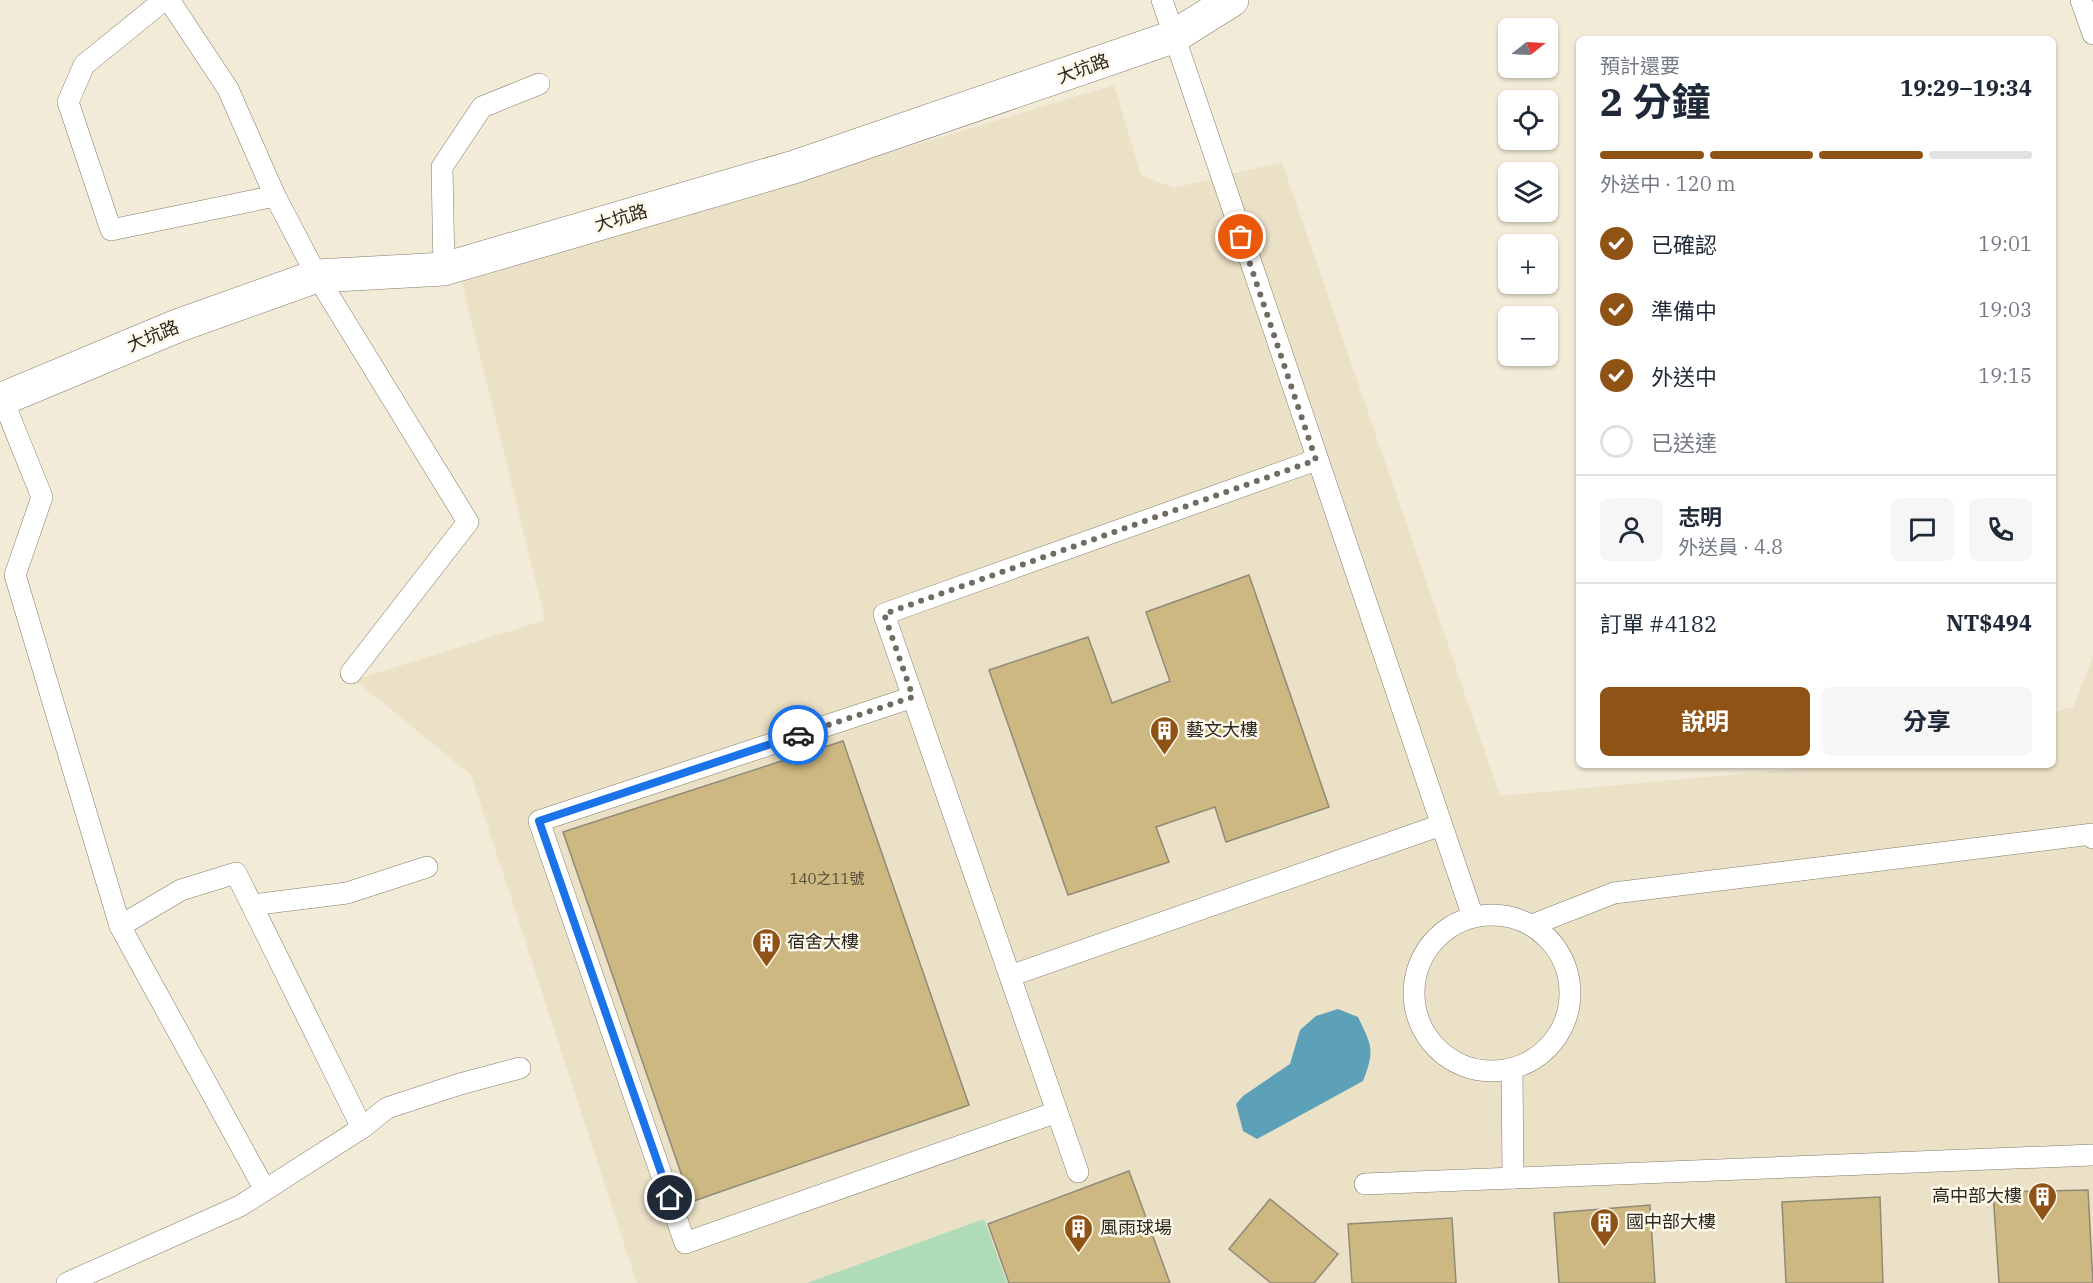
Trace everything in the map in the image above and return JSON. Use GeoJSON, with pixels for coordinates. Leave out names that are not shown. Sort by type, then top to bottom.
{"type":"FeatureCollection","features":[{"type":"Feature","properties":{"kind":"street","name":"大坑路"},"geometry":{"type":"LineString","coordinates":[[1,397],[177,326],[317,276],[444,269],[794,167],[1173,37],[1232,0]]}},
{"type":"Feature","properties":{"kind":"lane"},"geometry":{"type":"LineString","coordinates":[[164,0],[84,65],[68,102],[111,230],[275,196]]}},
{"type":"Feature","properties":{"kind":"lane"},"geometry":{"type":"LineString","coordinates":[[169,0],[228,89],[275,196],[317,276],[468,522],[351,673]]}},
{"type":"Feature","properties":{"kind":"lane"},"geometry":{"type":"LineString","coordinates":[[1162,0],[1316,460],[1473,917]]}},
{"type":"Feature","properties":{"kind":"lane"},"geometry":{"type":"LineString","coordinates":[[2081,0],[2093,34]]}},
{"type":"Feature","properties":{"kind":"lane"},"geometry":{"type":"LineString","coordinates":[[444,269],[442,167],[482,107],[539,84]]}},
{"type":"Feature","properties":{"kind":"lane"},"geometry":{"type":"LineString","coordinates":[[1,397],[42,497],[15,574],[120,926],[265,1190]]}},
{"type":"Feature","properties":{"kind":"lane"},"geometry":{"type":"LineString","coordinates":[[1078,1172],[884,614],[1316,460]]}},
{"type":"Feature","properties":{"kind":"lane"},"geometry":{"type":"LineString","coordinates":[[913,697],[539,821],[677,1221],[685,1243],[1057,1112]]}},
{"type":"Feature","properties":{"kind":"lane"},"geometry":{"type":"LineString","coordinates":[[1010,976],[1441,825]]}},
{"type":"Feature","properties":{"kind":"lane"},"geometry":{"type":"LineString","coordinates":[[1532,925],[1614,893],[2093,835]]}},
{"type":"Feature","properties":{"kind":"lane"},"geometry":{"type":"LineString","coordinates":[[252,905],[347,893],[427,867]]}},
{"type":"Feature","properties":{"kind":"lane"},"geometry":{"type":"LineString","coordinates":[[120,926],[181,890],[236,873],[362,1128]]}},
{"type":"Feature","properties":{"kind":"lane"},"geometry":{"type":"LineString","coordinates":[[1503,915],[1532,925],[1555,946],[1569,974],[1570,1005],[1560,1034],[1540,1057],[1512,1070],[1481,1072],[1452,1061],[1429,1041],[1416,1013],[1414,982],[1424,953],[1445,930],[1473,917],[1503,915]]}},
{"type":"Feature","properties":{"kind":"lane"},"geometry":{"type":"LineString","coordinates":[[67,1283],[240,1206],[362,1128],[387,1108],[460,1084],[520,1068]]}},
{"type":"Feature","properties":{"kind":"lane"},"geometry":{"type":"LineString","coordinates":[[1512,1070],[1513,1178]]}},
{"type":"Feature","properties":{"kind":"lane"},"geometry":{"type":"LineString","coordinates":[[1365,1184],[2093,1155]]}},
{"type":"Feature","properties":{"kind":"shaded area"},"geometry":{"type":"Polygon","coordinates":[[[1114,85],[1141,175],[1174,188],[1282,162],[1500,796],[1803,768],[2056,768],[2056,711],[2073,707],[2093,657],[2093,1283],[637,1283],[471,775],[355,680],[545,620],[462,282],[1114,85]]]}},
{"type":"Feature","properties":{"kind":"green space"},"geometry":{"type":"Polygon","coordinates":[[[984,1219],[1007,1283],[807,1283],[984,1219]]]}},
{"type":"Feature","properties":{"kind":"water"},"geometry":{"type":"Polygon","coordinates":[[[1338,1009],[1358,1017],[1369,1042],[1369,1062],[1363,1081],[1257,1139],[1243,1131],[1236,1104],[1243,1096],[1290,1064],[1300,1030],[1316,1016],[1338,1009]]]}},
{"type":"Feature","properties":{"kind":"building","name":"藝文大樓"},"geometry":{"type":"Polygon","coordinates":[[[1249,575],[1329,807],[1226,842],[1215,807],[1156,827],[1169,862],[1068,895],[989,670],[1088,637],[1112,703],[1170,681],[1146,612],[1249,575]]]}},
{"type":"Feature","properties":{"kind":"building","name":"宿舍大樓"},"geometry":{"type":"Polygon","coordinates":[[[843,741],[969,1105],[691,1202],[563,832],[843,741]]]}},
{"type":"Feature","properties":{"kind":"building","name":"風雨球場"},"geometry":{"type":"Polygon","coordinates":[[[1129,1171],[1170,1283],[1009,1283],[988,1224],[1129,1171]]]}},
{"type":"Feature","properties":{"kind":"building","name":"高中部大樓"},"geometry":{"type":"Polygon","coordinates":[[[2088,1190],[2093,1283],[1999,1283],[1993,1192],[2088,1190]]]}},
{"type":"Feature","properties":{"kind":"building","name":"高中部大樓"},"geometry":{"type":"Polygon","coordinates":[[[1880,1197],[1883,1283],[1786,1283],[1782,1202],[1880,1197]]]}},
{"type":"Feature","properties":{"kind":"building"},"geometry":{"type":"Polygon","coordinates":[[[1270,1199],[1338,1254],[1314,1283],[1271,1283],[1229,1249],[1270,1199]]]}},
{"type":"Feature","properties":{"kind":"building","name":"國中部大樓"},"geometry":{"type":"Polygon","coordinates":[[[1650,1205],[1655,1283],[1559,1283],[1554,1213],[1650,1205]]]}},
{"type":"Feature","properties":{"kind":"building"},"geometry":{"type":"Polygon","coordinates":[[[1452,1218],[1456,1283],[1352,1283],[1348,1224],[1452,1218]]]}},
{"type":"Feature","properties":{"kind":"way so far"},"geometry":{"type":"LineString","coordinates":[[798,735],[913,697],[884,614],[1316,460],[1241,237]]}},
{"type":"Feature","properties":{"kind":"place","name":"藝文大樓"},"geometry":{"type":"Point","coordinates":[1165,756]}},
{"type":"Feature","properties":{"kind":"place","name":"宿舍大樓"},"geometry":{"type":"Point","coordinates":[766,968]}},
{"type":"Feature","properties":{"kind":"place","name":"高中部大樓"},"geometry":{"type":"Point","coordinates":[2043,1222]}},
{"type":"Feature","properties":{"kind":"place","name":"國中部大樓"},"geometry":{"type":"Point","coordinates":[1605,1248]}},
{"type":"Feature","properties":{"kind":"place","name":"風雨球場"},"geometry":{"type":"Point","coordinates":[1079,1254]}},
{"type":"Feature","properties":{"kind":"route"},"geometry":{"type":"LineString","coordinates":[[670,1198],[539,821],[798,735]]}}]}
